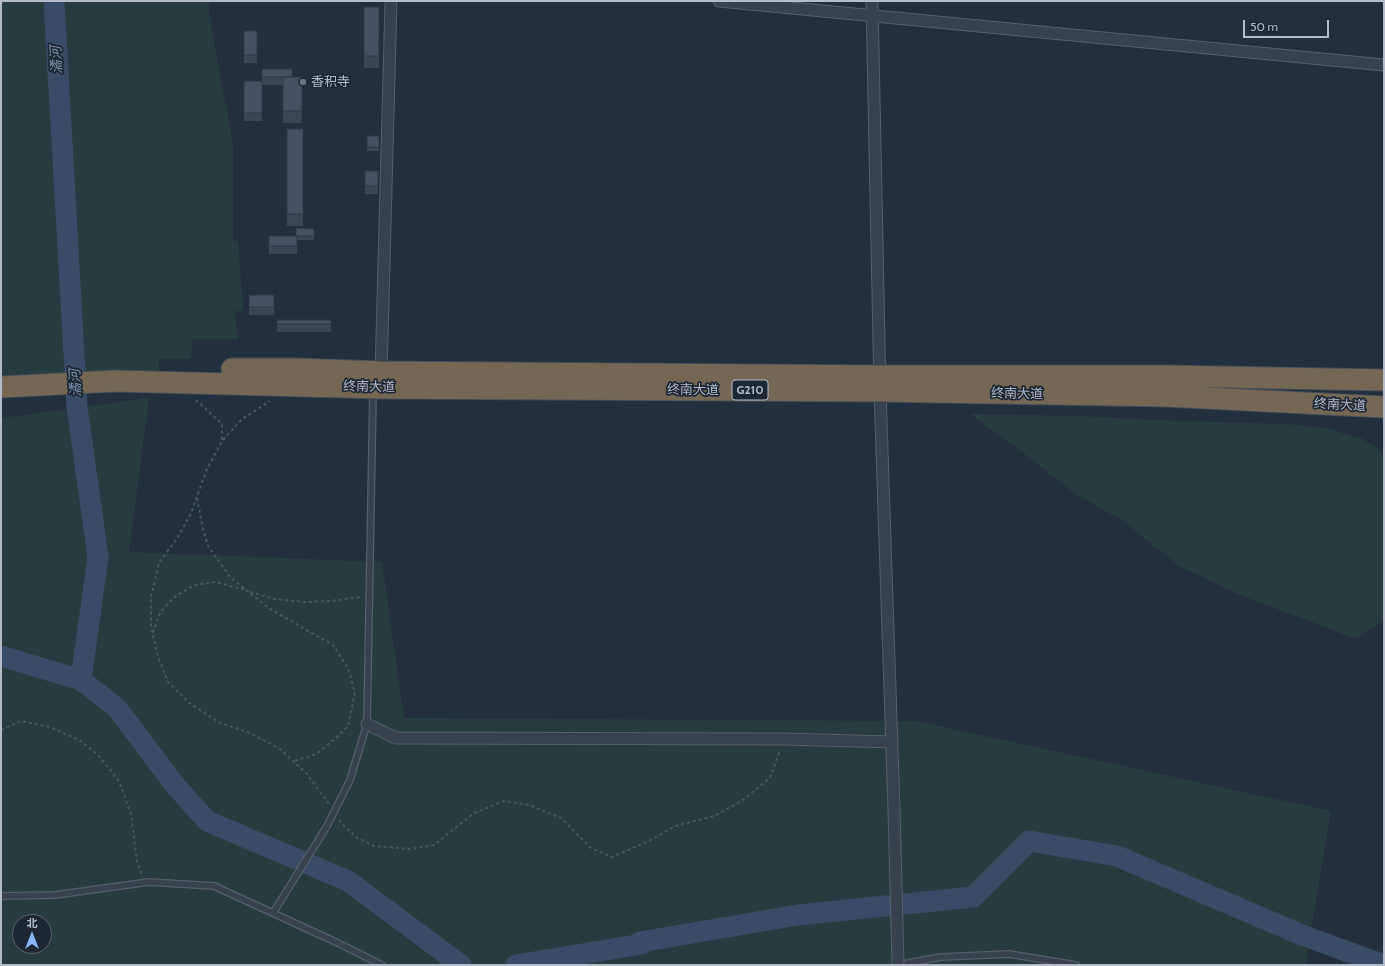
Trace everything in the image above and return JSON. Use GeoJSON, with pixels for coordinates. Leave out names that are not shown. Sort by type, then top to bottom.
{"type":"FeatureCollection","features":[{"type":"Feature","properties":{"kind":"highway","name":"终南大道"},"geometry":{"type":"LineString","coordinates":[[1,375],[117,375],[378,382],[880,383],[1167,376],[1384,380]]}},
{"type":"Feature","properties":{"kind":"highway","name":"终南大道"},"geometry":{"type":"LineString","coordinates":[[1,387],[117,375]]}},
{"type":"Feature","properties":{"kind":"highway","name":"终南大道"},"geometry":{"type":"LineString","coordinates":[[880,383],[1384,407]]}},
{"type":"Feature","properties":{"kind":"street"},"geometry":{"type":"LineString","coordinates":[[378,382],[391,1]]}},
{"type":"Feature","properties":{"kind":"street"},"geometry":{"type":"LineString","coordinates":[[719,1],[1384,65]]}},
{"type":"Feature","properties":{"kind":"street"},"geometry":{"type":"LineString","coordinates":[[872,1],[880,383],[894,809],[897,965]]}},
{"type":"Feature","properties":{"kind":"street"},"geometry":{"type":"LineString","coordinates":[[367,724],[396,738],[783,739],[892,742]]}},
{"type":"Feature","properties":{"kind":"lane"},"geometry":{"type":"LineString","coordinates":[[273,913],[327,826],[350,780],[367,724],[369,592],[378,382]]}},
{"type":"Feature","properties":{"kind":"lane"},"geometry":{"type":"LineString","coordinates":[[1,896],[55,895],[145,882],[214,886],[382,965]]}},
{"type":"Feature","properties":{"kind":"lane"},"geometry":{"type":"LineString","coordinates":[[897,965],[941,957],[1009,954],[1076,965]]}},
{"type":"Feature","properties":{"kind":"path"},"geometry":{"type":"LineString","coordinates":[[275,398],[242,419],[222,441],[206,469],[191,513],[160,564],[151,596],[151,626],[157,654],[168,682],[188,702],[220,723],[248,732],[280,749],[308,774],[326,797],[341,823],[356,837],[374,846],[410,849],[434,845],[474,813],[504,801],[529,805],[561,818],[591,848],[612,857],[651,840],[675,826],[714,816],[740,802],[770,778],[779,755],[783,739]]}},
{"type":"Feature","properties":{"kind":"path"},"geometry":{"type":"LineString","coordinates":[[194,399],[222,424],[222,441]]}},
{"type":"Feature","properties":{"kind":"path"},"geometry":{"type":"LineString","coordinates":[[197,496],[203,529],[208,546],[231,578],[270,609],[333,645],[348,668],[355,693],[348,726],[316,754],[294,761]]}},
{"type":"Feature","properties":{"kind":"path"},"geometry":{"type":"LineString","coordinates":[[153,634],[160,613],[173,598],[194,585],[215,582],[275,599],[304,602],[330,602],[358,598],[369,592]]}},
{"type":"Feature","properties":{"kind":"path"},"geometry":{"type":"LineString","coordinates":[[1,730],[22,721],[50,727],[81,741],[100,757],[119,781],[132,814],[137,862],[145,882]]}},
{"type":"Feature","properties":{"kind":"green space"},"geometry":{"type":"Polygon","coordinates":[[[1,1],[209,1],[209,15],[233,143],[233,241],[238,241],[243,310],[234,312],[238,339],[193,339],[191,359],[159,359],[159,382],[1,388],[1,1]]]}},
{"type":"Feature","properties":{"kind":"green space"},"geometry":{"type":"Polygon","coordinates":[[[149,398],[129,552],[382,562],[404,718],[916,721],[1331,811],[1305,965],[1,965],[1,418],[149,398]]]}},
{"type":"Feature","properties":{"kind":"green space"},"geometry":{"type":"Polygon","coordinates":[[[970,414],[1080,416],[1175,421],[1287,424],[1325,428],[1363,439],[1384,455],[1384,620],[1356,639],[1240,595],[1179,566],[1120,519],[1077,495],[970,414]]]}},
{"type":"Feature","properties":{"kind":"building"},"geometry":{"type":"Polygon","coordinates":[[[364,7],[379,7],[379,56],[364,56],[364,7]]]}},
{"type":"Feature","properties":{"kind":"building"},"geometry":{"type":"Polygon","coordinates":[[[244,31],[257,31],[257,55],[244,55],[244,31]]]}},
{"type":"Feature","properties":{"kind":"building"},"geometry":{"type":"Polygon","coordinates":[[[262,69],[292,69],[292,77],[262,77],[262,69]]]}},
{"type":"Feature","properties":{"kind":"building"},"geometry":{"type":"Polygon","coordinates":[[[283,77],[302,77],[302,111],[283,111],[283,77]]]}},
{"type":"Feature","properties":{"kind":"building"},"geometry":{"type":"Polygon","coordinates":[[[244,81],[262,81],[262,113],[244,113],[244,81]]]}},
{"type":"Feature","properties":{"kind":"building"},"geometry":{"type":"Polygon","coordinates":[[[287,129],[303,129],[303,214],[287,214],[287,129]]]}},
{"type":"Feature","properties":{"kind":"building"},"geometry":{"type":"Polygon","coordinates":[[[367,136],[379,136],[379,147],[367,147],[367,136]]]}},
{"type":"Feature","properties":{"kind":"building"},"geometry":{"type":"Polygon","coordinates":[[[365,171],[378,171],[378,186],[365,186],[365,171]]]}},
{"type":"Feature","properties":{"kind":"building"},"geometry":{"type":"Polygon","coordinates":[[[296,228],[314,229],[314,236],[296,236],[296,228]]]}},
{"type":"Feature","properties":{"kind":"building"},"geometry":{"type":"Polygon","coordinates":[[[269,236],[297,236],[297,246],[269,246],[269,236]]]}},
{"type":"Feature","properties":{"kind":"building"},"geometry":{"type":"Polygon","coordinates":[[[249,295],[274,295],[274,307],[249,307],[249,295]]]}},
{"type":"Feature","properties":{"kind":"building"},"geometry":{"type":"Polygon","coordinates":[[[277,320],[331,320],[331,324],[277,324],[277,320]]]}},
{"type":"Feature","properties":{"kind":"waterway","name":"潏河"},"geometry":{"type":"LineString","coordinates":[[54,1],[77,407],[98,557],[81,680]]}},
{"type":"Feature","properties":{"kind":"waterway"},"geometry":{"type":"LineString","coordinates":[[1,656],[81,680],[117,708],[174,784],[207,821],[348,881],[461,965]]}},
{"type":"Feature","properties":{"kind":"waterway"},"geometry":{"type":"LineString","coordinates":[[516,965],[642,944],[640,942],[798,915],[973,897],[1029,841],[1117,856],[1302,935],[1384,965]]}},
{"type":"Feature","properties":{"kind":"place","name":"香积寺"},"geometry":{"type":"Point","coordinates":[303,82]}}]}
